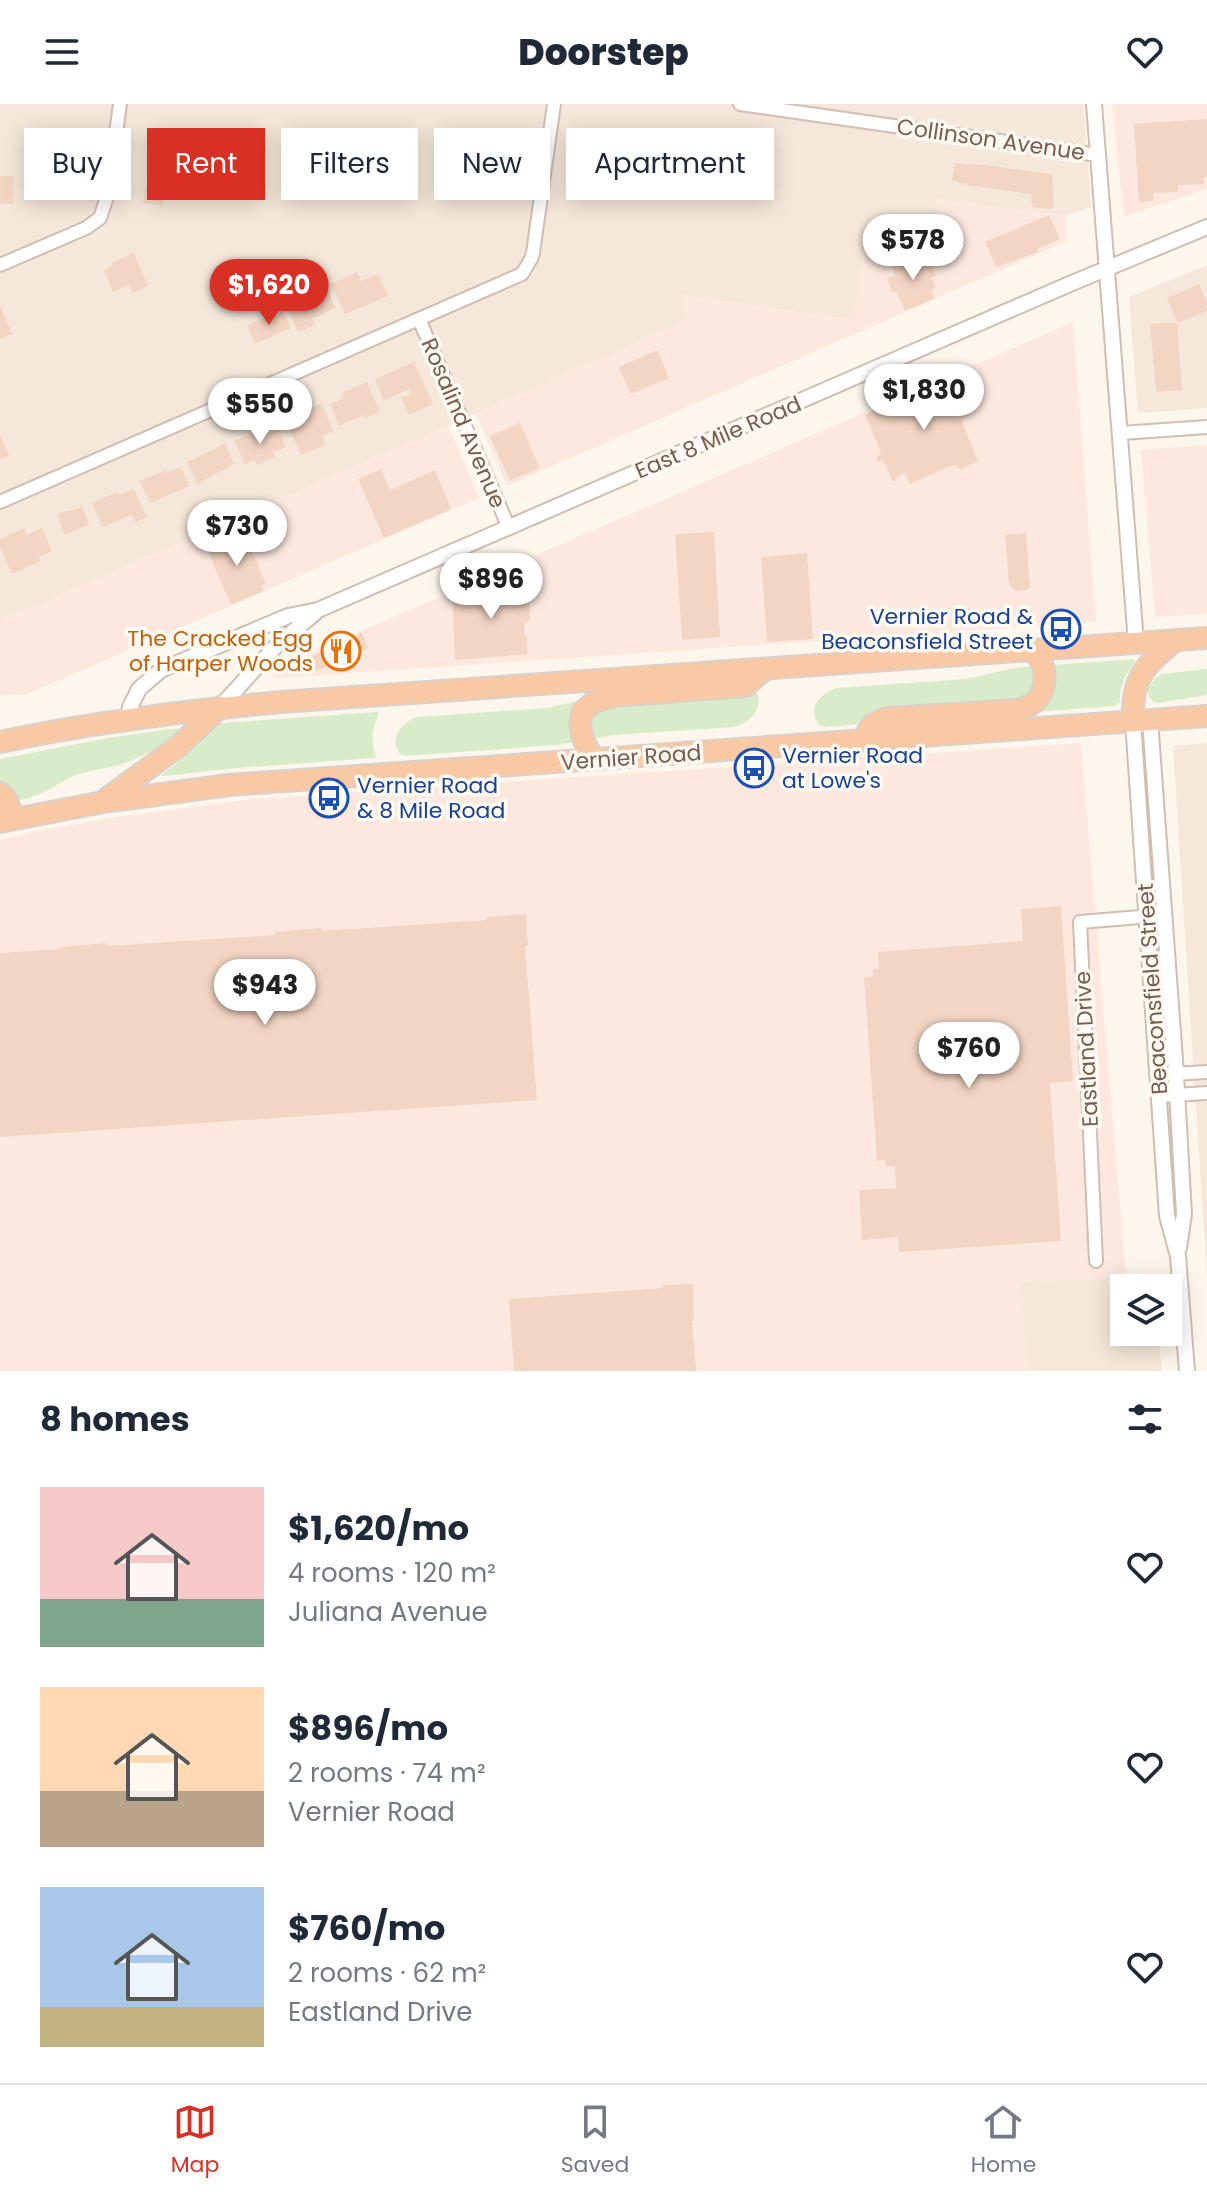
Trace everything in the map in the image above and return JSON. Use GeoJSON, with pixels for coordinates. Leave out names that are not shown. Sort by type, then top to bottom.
{"type":"FeatureCollection","features":[{"type":"Feature","properties":{"kind":"highway"},"geometry":{"type":"LineString","coordinates":[[0,742],[128,718],[220,707],[1207,638]]}},
{"type":"Feature","properties":{"kind":"highway"},"geometry":{"type":"LineString","coordinates":[[1141,721],[1132,705],[1136,683],[1148,665],[1175,640]]}},
{"type":"Feature","properties":{"kind":"highway"},"geometry":{"type":"LineString","coordinates":[[862,740],[873,724],[887,718],[1027,707],[1042,694],[1044,682],[1040,655],[1031,650]]}},
{"type":"Feature","properties":{"kind":"highway"},"geometry":{"type":"LineString","coordinates":[[594,759],[582,740],[580,727],[582,712],[594,702],[614,696],[745,686],[765,669]]}},
{"type":"Feature","properties":{"kind":"highway"},"geometry":{"type":"LineString","coordinates":[[0,793],[6,799],[7,820],[103,802],[179,746],[220,707]]}},
{"type":"Feature","properties":{"kind":"highway","name":"Vernier Road"},"geometry":{"type":"LineString","coordinates":[[103,802],[229,785],[1207,716]]}},
{"type":"Feature","properties":{"kind":"street"},"geometry":{"type":"LineString","coordinates":[[0,265],[96,223],[107,197],[120,104]]}},
{"type":"Feature","properties":{"kind":"street"},"geometry":{"type":"LineString","coordinates":[[0,502],[522,274],[533,253],[554,104]]}},
{"type":"Feature","properties":{"kind":"street","name":"Collinson Avenue"},"geometry":{"type":"LineString","coordinates":[[740,104],[1098,155]]}},
{"type":"Feature","properties":{"kind":"street"},"geometry":{"type":"LineString","coordinates":[[1094,104],[1136,643]]}},
{"type":"Feature","properties":{"kind":"street","name":"East 8 Mile Road"},"geometry":{"type":"LineString","coordinates":[[128,718],[139,689],[161,670],[288,616],[318,610],[1207,227]]}},
{"type":"Feature","properties":{"kind":"street","name":"Rosalind Avenue"},"geometry":{"type":"LineString","coordinates":[[419,319],[509,528]]}},
{"type":"Feature","properties":{"kind":"street"},"geometry":{"type":"LineString","coordinates":[[1121,433],[1207,427]]}},
{"type":"Feature","properties":{"kind":"street","name":"East 8 Mile Road"},"geometry":{"type":"LineString","coordinates":[[220,707],[277,645],[318,610]]}},
{"type":"Feature","properties":{"kind":"street","name":"Beaconsfield Street"},"geometry":{"type":"LineString","coordinates":[[1141,721],[1164,915],[1176,1074],[1184,1214],[1178,1256]]}},
{"type":"Feature","properties":{"kind":"street","name":"Beaconsfield Street"},"geometry":{"type":"LineString","coordinates":[[1141,721],[1146,916],[1167,1216],[1178,1256],[1187,1371]]}},
{"type":"Feature","properties":{"kind":"street","name":"Eastland Drive"},"geometry":{"type":"LineString","coordinates":[[1096,1261],[1080,922],[1164,915]]}},
{"type":"Feature","properties":{"kind":"street"},"geometry":{"type":"LineString","coordinates":[[1158,1075],[1207,1072]]}},
{"type":"Feature","properties":{"kind":"street"},"geometry":{"type":"LineString","coordinates":[[1159,1096],[1207,1093]]}},
{"type":"Feature","properties":{"kind":"street"},"geometry":{"type":"LineString","coordinates":[[1162,1144],[1180,1142]]}},
{"type":"Feature","properties":{"kind":"shaded area"},"geometry":{"type":"Polygon","coordinates":[[[0,104],[1083,104],[1091,207],[1065,216],[935,199],[936,214],[865,244],[854,320],[680,295],[689,319],[0,621],[0,104]]]}},
{"type":"Feature","properties":{"kind":"shaded area"},"geometry":{"type":"Polygon","coordinates":[[[1112,104],[1207,104],[1207,189],[1124,217],[1112,104]]]}},
{"type":"Feature","properties":{"kind":"shaded area"},"geometry":{"type":"Polygon","coordinates":[[[935,199],[1065,216],[1067,241],[507,486],[476,414],[688,319],[679,295],[853,320],[865,244],[935,214],[935,199]]]}},
{"type":"Feature","properties":{"kind":"shaded area"},"geometry":{"type":"Polygon","coordinates":[[[1207,265],[1207,408],[1138,413],[1129,297],[1207,265]]]}},
{"type":"Feature","properties":{"kind":"shaded area"},"geometry":{"type":"Polygon","coordinates":[[[1073,322],[1096,622],[276,678],[272,675],[276,668],[1073,322]]]}},
{"type":"Feature","properties":{"kind":"shaded area"},"geometry":{"type":"Polygon","coordinates":[[[448,426],[479,498],[27,694],[0,696],[0,621],[448,426]]]}},
{"type":"Feature","properties":{"kind":"shaded area"},"geometry":{"type":"Polygon","coordinates":[[[1207,445],[1207,614],[1155,617],[1141,450],[1207,445]]]}},
{"type":"Feature","properties":{"kind":"shaded area"},"geometry":{"type":"Polygon","coordinates":[[[1081,743],[1126,1274],[1020,1282],[1028,1371],[0,1371],[0,840],[124,816],[255,799],[1081,743]]]}},
{"type":"Feature","properties":{"kind":"shaded area"},"geometry":{"type":"Polygon","coordinates":[[[1207,743],[1207,1280],[1173,746],[1207,743]]]}},
{"type":"Feature","properties":{"kind":"shaded area"},"geometry":{"type":"Polygon","coordinates":[[[1110,1277],[1110,1346],[1159,1346],[1162,1371],[1028,1371],[1020,1282],[1110,1277]]]}},
{"type":"Feature","properties":{"kind":"green space"},"geometry":{"type":"Polygon","coordinates":[[[1134,659],[1116,706],[825,727],[819,725],[814,713],[820,698],[837,688],[966,679],[1014,668],[1134,659]]]}},
{"type":"Feature","properties":{"kind":"green space"},"geometry":{"type":"Polygon","coordinates":[[[1207,669],[1207,695],[1158,703],[1149,696],[1148,688],[1162,674],[1207,669]]]}},
{"type":"Feature","properties":{"kind":"green space"},"geometry":{"type":"Polygon","coordinates":[[[756,689],[758,702],[755,713],[735,727],[614,735],[557,745],[406,756],[400,754],[395,744],[402,727],[417,717],[547,708],[595,697],[756,689]]]}},
{"type":"Feature","properties":{"kind":"green space"},"geometry":{"type":"Polygon","coordinates":[[[377,712],[373,735],[375,758],[162,775],[222,723],[377,712]]]}},
{"type":"Feature","properties":{"kind":"green space"},"geometry":{"type":"Polygon","coordinates":[[[178,728],[180,731],[143,755],[119,765],[76,775],[33,797],[18,800],[0,783],[0,759],[178,728]]]}},
{"type":"Feature","properties":{"kind":"building"},"geometry":{"type":"Polygon","coordinates":[[[1207,119],[1207,177],[1203,178],[1203,184],[1178,185],[1178,192],[1153,193],[1153,201],[1139,202],[1134,124],[1207,119]]]}},
{"type":"Feature","properties":{"kind":"building"},"geometry":{"type":"Polygon","coordinates":[[[955,163],[1052,174],[1054,207],[1032,207],[1031,194],[952,181],[955,163]]]}},
{"type":"Feature","properties":{"kind":"building"},"geometry":{"type":"Polygon","coordinates":[[[0,176],[13,176],[13,204],[0,204],[0,176]]]}},
{"type":"Feature","properties":{"kind":"building"},"geometry":{"type":"Polygon","coordinates":[[[147,180],[147,200],[163,200],[162,205],[143,203],[147,180]]]}},
{"type":"Feature","properties":{"kind":"building"},"geometry":{"type":"Polygon","coordinates":[[[1049,215],[1060,239],[1037,249],[1038,252],[996,267],[985,242],[1049,215]]]}},
{"type":"Feature","properties":{"kind":"building"},"geometry":{"type":"Polygon","coordinates":[[[134,253],[148,286],[132,293],[129,285],[113,292],[104,270],[112,266],[111,263],[134,253]]]}},
{"type":"Feature","properties":{"kind":"building"},"geometry":{"type":"Polygon","coordinates":[[[927,253],[936,276],[931,278],[936,288],[931,290],[935,298],[905,311],[896,291],[892,293],[887,278],[895,275],[892,267],[927,253]]]}},
{"type":"Feature","properties":{"kind":"building"},"geometry":{"type":"Polygon","coordinates":[[[357,272],[361,281],[378,274],[388,296],[345,314],[331,284],[357,272]]]}},
{"type":"Feature","properties":{"kind":"building"},"geometry":{"type":"Polygon","coordinates":[[[306,281],[312,294],[327,288],[335,308],[312,319],[315,325],[298,332],[286,305],[298,300],[293,287],[306,281]]]}},
{"type":"Feature","properties":{"kind":"building"},"geometry":{"type":"Polygon","coordinates":[[[1199,284],[1207,311],[1178,323],[1167,298],[1199,284]]]}},
{"type":"Feature","properties":{"kind":"building"},"geometry":{"type":"Polygon","coordinates":[[[0,305],[12,334],[0,339],[0,305]]]}},
{"type":"Feature","properties":{"kind":"building"},"geometry":{"type":"Polygon","coordinates":[[[283,311],[291,328],[255,344],[247,325],[283,311]]]}},
{"type":"Feature","properties":{"kind":"building"},"geometry":{"type":"Polygon","coordinates":[[[1177,322],[1182,390],[1156,392],[1150,324],[1177,322]]]}},
{"type":"Feature","properties":{"kind":"building"},"geometry":{"type":"Polygon","coordinates":[[[657,350],[669,378],[631,394],[619,367],[657,350]]]}},
{"type":"Feature","properties":{"kind":"building"},"geometry":{"type":"Polygon","coordinates":[[[414,362],[433,404],[409,415],[401,398],[411,394],[409,389],[384,401],[375,379],[414,362]]]}},
{"type":"Feature","properties":{"kind":"building"},"geometry":{"type":"Polygon","coordinates":[[[960,377],[975,411],[961,419],[978,461],[960,470],[956,465],[948,467],[910,484],[905,473],[892,481],[883,460],[878,462],[876,458],[881,452],[865,415],[907,395],[908,399],[960,377]]]}},
{"type":"Feature","properties":{"kind":"building"},"geometry":{"type":"Polygon","coordinates":[[[367,382],[380,412],[364,418],[363,415],[339,426],[330,404],[344,398],[342,393],[367,382]]]}},
{"type":"Feature","properties":{"kind":"building"},"geometry":{"type":"Polygon","coordinates":[[[322,404],[333,431],[322,436],[326,445],[301,455],[285,418],[322,404]]]}},
{"type":"Feature","properties":{"kind":"building"},"geometry":{"type":"Polygon","coordinates":[[[520,423],[540,468],[510,481],[490,436],[520,423]]]}},
{"type":"Feature","properties":{"kind":"building"},"geometry":{"type":"Polygon","coordinates":[[[263,428],[265,434],[278,429],[286,447],[273,452],[275,457],[257,465],[254,460],[245,464],[234,441],[263,428]]]}},
{"type":"Feature","properties":{"kind":"building"},"geometry":{"type":"Polygon","coordinates":[[[0,434],[9,455],[0,459],[0,434]]]}},
{"type":"Feature","properties":{"kind":"building"},"geometry":{"type":"Polygon","coordinates":[[[225,444],[234,464],[197,484],[187,462],[225,444]]]}},
{"type":"Feature","properties":{"kind":"building"},"geometry":{"type":"Polygon","coordinates":[[[181,467],[189,486],[150,503],[140,481],[181,467]]]}},
{"type":"Feature","properties":{"kind":"building"},"geometry":{"type":"Polygon","coordinates":[[[381,469],[390,490],[435,470],[451,509],[384,538],[358,479],[381,469]]]}},
{"type":"Feature","properties":{"kind":"building"},"geometry":{"type":"Polygon","coordinates":[[[134,489],[147,517],[135,522],[132,515],[102,527],[92,503],[117,492],[118,495],[134,489]]]}},
{"type":"Feature","properties":{"kind":"building"},"geometry":{"type":"Polygon","coordinates":[[[82,507],[89,524],[65,535],[57,514],[82,507]]]}},
{"type":"Feature","properties":{"kind":"building"},"geometry":{"type":"Polygon","coordinates":[[[24,528],[27,535],[42,528],[52,551],[39,557],[41,561],[12,574],[0,547],[0,539],[24,528]]]}},
{"type":"Feature","properties":{"kind":"building"},"geometry":{"type":"Polygon","coordinates":[[[714,532],[720,637],[682,640],[675,534],[714,532]]]}},
{"type":"Feature","properties":{"kind":"building"},"geometry":{"type":"Polygon","coordinates":[[[239,533],[242,541],[247,539],[266,584],[261,586],[264,591],[231,605],[206,547],[239,533]]]}},
{"type":"Feature","properties":{"kind":"building"},"geometry":{"type":"Polygon","coordinates":[[[1026,533],[1030,587],[1015,591],[1009,584],[1005,535],[1026,533]]]}},
{"type":"Feature","properties":{"kind":"building"},"geometry":{"type":"Polygon","coordinates":[[[807,553],[813,639],[767,642],[761,557],[807,553]]]}},
{"type":"Feature","properties":{"kind":"building"},"geometry":{"type":"Polygon","coordinates":[[[522,583],[523,589],[529,589],[530,621],[525,622],[524,636],[527,636],[527,654],[455,660],[452,594],[468,593],[468,586],[522,583]]]}},
{"type":"Feature","properties":{"kind":"building","name":"The Cracked Egg of Harper Woods"},"geometry":{"type":"Polygon","coordinates":[[[362,633],[368,648],[329,669],[328,666],[314,672],[308,658],[362,633]]]}},
{"type":"Feature","properties":{"kind":"building"},"geometry":{"type":"Polygon","coordinates":[[[1061,906],[1073,1081],[1050,1083],[1061,1241],[899,1252],[898,1237],[862,1240],[859,1190],[896,1188],[895,1166],[885,1166],[885,1160],[877,1161],[864,977],[873,976],[873,969],[879,969],[878,952],[1023,941],[1021,909],[1061,906]]]}},
{"type":"Feature","properties":{"kind":"building"},"geometry":{"type":"Polygon","coordinates":[[[526,914],[528,946],[525,946],[537,1100],[0,1137],[0,953],[106,943],[107,946],[275,935],[275,932],[321,928],[322,931],[487,920],[486,917],[526,914]]]}},
{"type":"Feature","properties":{"kind":"building"},"geometry":{"type":"Polygon","coordinates":[[[693,1284],[696,1371],[514,1371],[509,1299],[693,1284]]]}},
{"type":"Feature","properties":{"kind":"place","name":"Vernier Road & Beaconsfield Street"},"geometry":{"type":"Point","coordinates":[1061,629]}},
{"type":"Feature","properties":{"kind":"place","name":"The Cracked Egg of Harper Woods"},"geometry":{"type":"Point","coordinates":[341,651]}},
{"type":"Feature","properties":{"kind":"place","name":"Vernier Road at Lowe's"},"geometry":{"type":"Point","coordinates":[754,768]}},
{"type":"Feature","properties":{"kind":"place","name":"Vernier Road & 8 Mile Road"},"geometry":{"type":"Point","coordinates":[329,798]}}]}
